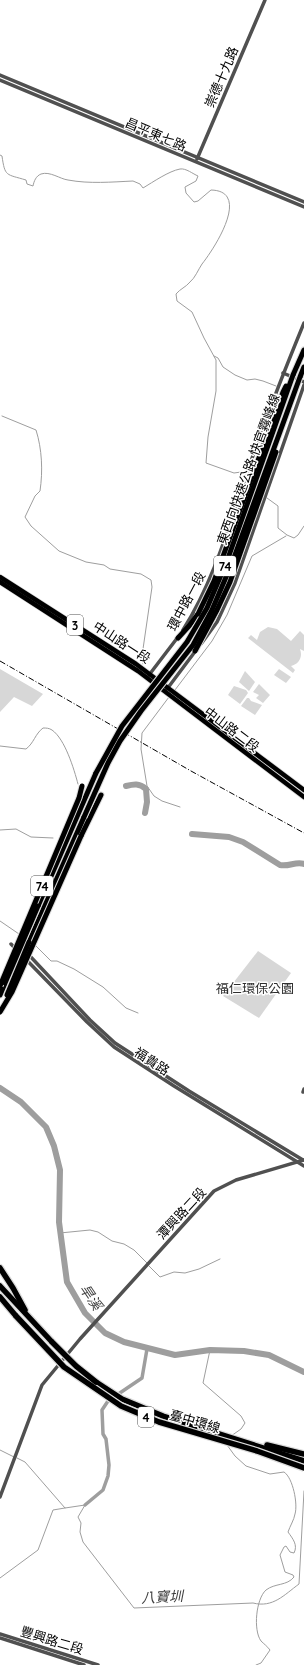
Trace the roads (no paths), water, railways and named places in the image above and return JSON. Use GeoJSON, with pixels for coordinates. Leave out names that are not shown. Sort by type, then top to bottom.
{"type":"FeatureCollection","features":[{"type":"Feature","properties":{"kind":"highway","name":"東西向快速公路 快官霧峰線"},"geometry":{"type":"LineString","coordinates":[[0,995],[93,779],[108,749],[135,707],[188,642],[207,608],[227,561],[304,350]]}},
{"type":"Feature","properties":{"kind":"highway","name":"東西向快速公路 快官霧峰線"},"geometry":{"type":"LineString","coordinates":[[0,1011],[84,817],[114,752],[141,711],[193,645],[219,594],[304,367]]}},
{"type":"Feature","properties":{"kind":"highway"},"geometry":{"type":"LineString","coordinates":[[178,638],[190,626],[198,614],[214,581],[283,392],[294,375]]}},
{"type":"Feature","properties":{"kind":"highway"},"geometry":{"type":"LineString","coordinates":[[195,651],[230,582],[292,405],[300,377]]}},
{"type":"Feature","properties":{"kind":"highway","name":"74"},"geometry":{"type":"LineString","coordinates":[[0,986],[79,798],[82,786]]}},
{"type":"Feature","properties":{"kind":"highway"},"geometry":{"type":"LineString","coordinates":[[0,1011],[12,992],[81,836],[101,795]]}},
{"type":"Feature","properties":{"kind":"highway"},"geometry":{"type":"LineString","coordinates":[[0,1268],[13,1288],[28,1317]]}},
{"type":"Feature","properties":{"kind":"highway"},"geometry":{"type":"LineString","coordinates":[[0,1286],[28,1317]]}},
{"type":"Feature","properties":{"kind":"highway"},"geometry":{"type":"LineString","coordinates":[[0,1298],[16,1316]]}},
{"type":"Feature","properties":{"kind":"highway"},"geometry":{"type":"LineString","coordinates":[[0,1304],[16,1316]]}},
{"type":"Feature","properties":{"kind":"highway","name":"臺中環線"},"geometry":{"type":"LineString","coordinates":[[16,1316],[64,1367],[121,1406],[159,1422],[257,1451],[304,1468]]}},
{"type":"Feature","properties":{"kind":"highway","name":"臺中環線"},"geometry":{"type":"LineString","coordinates":[[28,1317],[76,1366],[122,1399],[163,1416],[304,1461]]}},
{"type":"Feature","properties":{"kind":"highway"},"geometry":{"type":"LineString","coordinates":[[226,1435],[304,1454]]}},
{"type":"Feature","properties":{"kind":"main road","name":"中山路一段"},"geometry":{"type":"LineString","coordinates":[[0,577],[149,676]]}},
{"type":"Feature","properties":{"kind":"main road","name":"中山路一段"},"geometry":{"type":"LineString","coordinates":[[0,582],[149,676]]}},
{"type":"Feature","properties":{"kind":"main road","name":"中山路二段"},"geometry":{"type":"LineString","coordinates":[[149,676],[304,790]]}},
{"type":"Feature","properties":{"kind":"main road","name":"中山路二段"},"geometry":{"type":"LineString","coordinates":[[167,689],[304,797]]}},
{"type":"Feature","properties":{"kind":"street","name":"崇德十九路"},"geometry":{"type":"LineString","coordinates":[[197,159],[265,0]]}},
{"type":"Feature","properties":{"kind":"street","name":"昌平東七路"},"geometry":{"type":"LineString","coordinates":[[0,75],[197,159],[304,207]]}},
{"type":"Feature","properties":{"kind":"street","name":"昌平東七路"},"geometry":{"type":"LineString","coordinates":[[0,80],[304,202]]}},
{"type":"Feature","properties":{"kind":"street","name":"環中路一段"},"geometry":{"type":"LineString","coordinates":[[149,676],[178,638],[210,579],[283,373],[304,323]]}},
{"type":"Feature","properties":{"kind":"street"},"geometry":{"type":"LineString","coordinates":[[283,373],[304,382]]}},
{"type":"Feature","properties":{"kind":"street"},"geometry":{"type":"LineString","coordinates":[[167,689],[207,637],[223,610],[235,583],[304,385]]}},
{"type":"Feature","properties":{"kind":"street"},"geometry":{"type":"LineString","coordinates":[[233,515],[233,517],[252,524],[256,523]]}},
{"type":"Feature","properties":{"kind":"street","name":"福貴路"},"geometry":{"type":"LineString","coordinates":[[14,939],[90,1020],[115,1043],[304,1160]]}},
{"type":"Feature","properties":{"kind":"street","name":"福貴路"},"geometry":{"type":"LineString","coordinates":[[11,944],[87,1022],[114,1047],[304,1166]]}},
{"type":"Feature","properties":{"kind":"street","name":"潭興路二段"},"geometry":{"type":"LineString","coordinates":[[0,1497],[42,1385],[84,1334],[214,1192],[236,1180],[304,1160]]}},
{"type":"Feature","properties":{"kind":"street","name":"豐興路二段"},"geometry":{"type":"LineString","coordinates":[[0,1634],[98,1665]]}},
{"type":"Feature","properties":{"kind":"street","name":"豐興路二段"},"geometry":{"type":"LineString","coordinates":[[0,1638],[84,1665]]}},
{"type":"Feature","properties":{"kind":"waterway"},"geometry":{"type":"LineString","coordinates":[[0,155],[2,156],[4,168],[8,174],[26,180],[27,184],[33,186],[37,177],[44,173],[65,179],[84,182],[133,181],[140,184],[143,188],[166,174],[182,169],[198,176],[196,181],[185,187],[186,193],[194,202],[198,201],[211,190],[223,193],[229,200],[229,210],[221,234],[208,257],[193,278],[176,294],[177,301],[192,312],[216,360],[216,391],[208,437],[206,463],[234,473],[241,472],[245,476]]}},
{"type":"Feature","properties":{"kind":"waterway"},"geometry":{"type":"LineString","coordinates":[[214,356],[218,358],[223,367],[235,375],[247,380],[255,379],[276,386]]}},
{"type":"Feature","properties":{"kind":"waterway"},"geometry":{"type":"LineString","coordinates":[[2,416],[36,430],[38,437],[41,460],[40,491],[35,496],[25,517],[31,526],[59,551],[86,562],[104,565],[110,569],[141,574],[151,580],[152,587],[143,649],[143,664]]}},
{"type":"Feature","properties":{"kind":"waterway"},"geometry":{"type":"LineString","coordinates":[[267,498],[278,506],[278,528],[287,535],[294,538],[304,526]]}},
{"type":"Feature","properties":{"kind":"waterway"},"geometry":{"type":"LineString","coordinates":[[175,690],[212,641],[227,615],[252,556],[286,536]]}},
{"type":"Feature","properties":{"kind":"waterway"},"geometry":{"type":"LineString","coordinates":[[169,697],[142,733],[141,749],[147,786],[154,796],[162,801],[180,807]]}},
{"type":"Feature","properties":{"kind":"waterway"},"geometry":{"type":"LineString","coordinates":[[0,746],[26,749],[43,728],[51,729],[57,734],[65,747],[78,784]]}},
{"type":"Feature","properties":{"kind":"waterway"},"geometry":{"type":"LineString","coordinates":[[126,786],[136,784],[146,789],[147,802],[145,813]]}},
{"type":"Feature","properties":{"kind":"waterway"},"geometry":{"type":"LineString","coordinates":[[0,830],[16,829],[31,837],[53,838]]}},
{"type":"Feature","properties":{"kind":"waterway"},"geometry":{"type":"LineString","coordinates":[[192,834],[229,837],[243,842],[280,865],[298,863],[304,864]]}},
{"type":"Feature","properties":{"kind":"waterway"},"geometry":{"type":"LineString","coordinates":[[0,921],[19,934]]}},
{"type":"Feature","properties":{"kind":"waterway"},"geometry":{"type":"LineString","coordinates":[[35,945],[51,961],[57,961],[74,969],[103,987],[126,1008],[138,1013]]}},
{"type":"Feature","properties":{"kind":"waterway","name":"旱溪"},"geometry":{"type":"LineString","coordinates":[[0,1088],[21,1102],[46,1127],[54,1146],[60,1170],[59,1222],[67,1282],[85,1313],[105,1333],[124,1342],[175,1355],[210,1350],[244,1351],[269,1355],[304,1372]]}},
{"type":"Feature","properties":{"kind":"waterway"},"geometry":{"type":"LineString","coordinates":[[60,1233],[90,1230],[98,1232],[112,1241],[124,1244],[134,1250],[147,1263]]}},
{"type":"Feature","properties":{"kind":"waterway"},"geometry":{"type":"LineString","coordinates":[[149,1266],[160,1277],[174,1272],[185,1273],[199,1269],[220,1259]]}},
{"type":"Feature","properties":{"kind":"waterway"},"geometry":{"type":"LineString","coordinates":[[85,1505],[103,1490],[108,1476],[109,1465],[106,1439],[103,1434],[102,1410],[108,1401],[142,1378],[147,1349]]}},
{"type":"Feature","properties":{"kind":"waterway"},"geometry":{"type":"LineString","coordinates":[[210,1350],[203,1383],[241,1416],[245,1423],[241,1429],[231,1436]]}},
{"type":"Feature","properties":{"kind":"waterway"},"geometry":{"type":"LineString","coordinates":[[227,1445],[235,1456],[246,1466],[270,1474],[284,1472],[292,1485],[296,1504],[294,1518],[288,1532],[294,1542],[295,1550],[294,1553],[290,1552],[286,1546],[280,1555],[285,1572],[293,1575],[294,1577],[288,1582],[273,1586],[266,1590],[260,1600],[256,1622],[257,1630],[261,1641],[270,1650],[261,1663],[256,1665]]}},
{"type":"Feature","properties":{"kind":"waterway","name":"八寶圳"},"geometry":{"type":"LineString","coordinates":[[0,1450],[14,1457]]}},
{"type":"Feature","properties":{"kind":"waterway","name":"八寶圳"},"geometry":{"type":"LineString","coordinates":[[17,1458],[25,1462],[65,1508],[85,1505],[78,1517],[81,1523],[80,1532],[83,1542],[134,1608],[253,1603],[267,1604],[278,1600],[299,1584],[304,1491]]}},
{"type":"Feature","properties":{"kind":"waterway"},"geometry":{"type":"LineString","coordinates":[[0,1578],[38,1550],[53,1510],[65,1508]]}},
{"type":"Feature","properties":{"kind":"railway"},"geometry":{"type":"LineString","coordinates":[[0,661],[191,771],[304,833]]}},
{"type":"Feature","properties":{"kind":"park label","name":"福仁環保公園"},"geometry":{"type":"Point","coordinates":[255,988]}}]}
